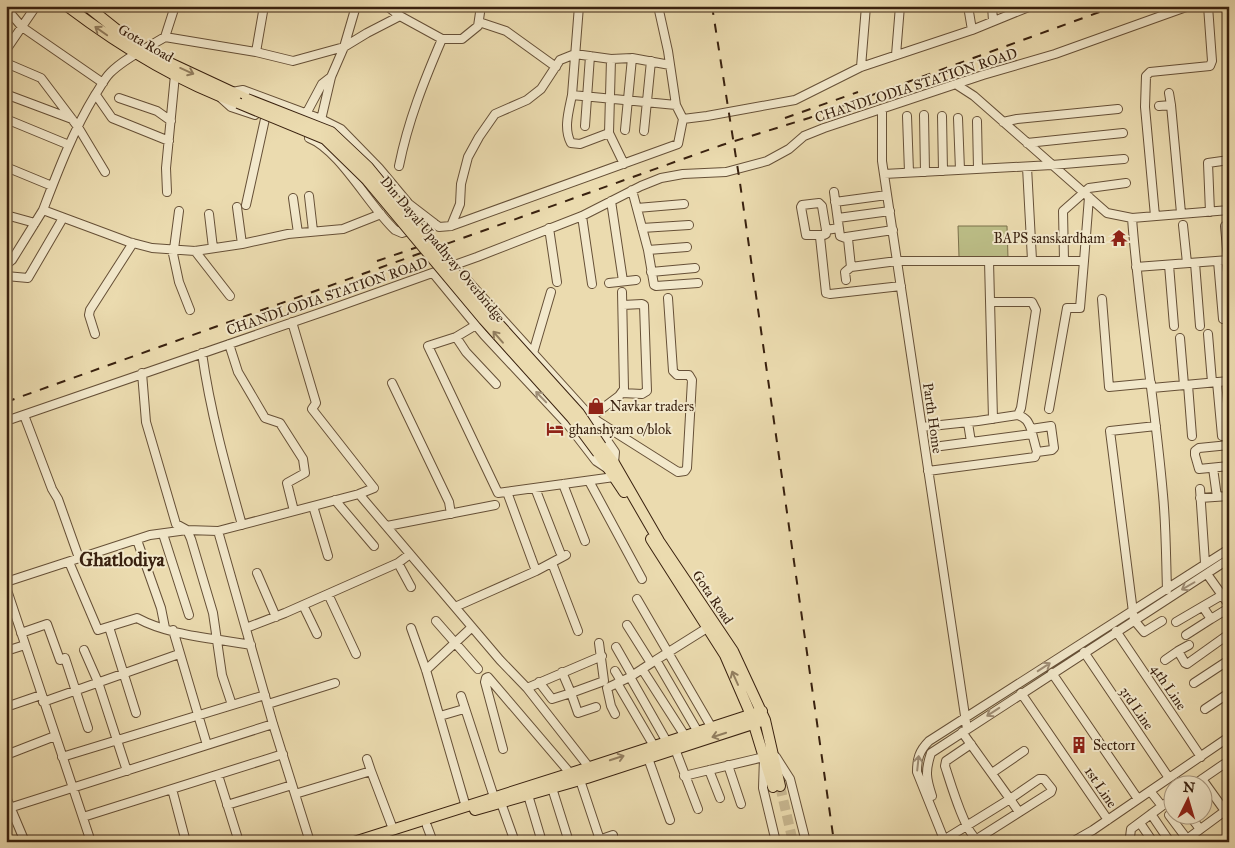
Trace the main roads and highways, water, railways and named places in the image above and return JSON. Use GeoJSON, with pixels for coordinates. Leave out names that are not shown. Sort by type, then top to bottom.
{"type":"FeatureCollection","features":[{"type":"Feature","properties":{"kind":"main road","name":"Gota Road"},"geometry":{"type":"LineString","coordinates":[[67,6],[100,31],[139,52],[175,75],[217,96]]}},
{"type":"Feature","properties":{"kind":"main road","name":"Gota Road"},"geometry":{"type":"LineString","coordinates":[[87,6],[139,52],[232,92]]}},
{"type":"Feature","properties":{"kind":"main road","name":"Din Dayal Upadhyay Overbridge"},"geometry":{"type":"LineString","coordinates":[[232,92],[243,101]]}},
{"type":"Feature","properties":{"kind":"main road","name":"Din Dayal Upadhyay Overbridge"},"geometry":{"type":"LineString","coordinates":[[217,96],[243,101],[325,139],[368,180],[484,320],[600,450],[612,470]]}},
{"type":"Feature","properties":{"kind":"main road","name":"Gota Road"},"geometry":{"type":"LineString","coordinates":[[612,470],[659,554],[725,655],[769,755]]}},
{"type":"Feature","properties":{"kind":"main road","name":"Gota Road"},"geometry":{"type":"LineString","coordinates":[[612,470],[733,651],[764,715],[769,755]]}},
{"type":"Feature","properties":{"kind":"main road"},"geometry":{"type":"LineString","coordinates":[[375,842],[428,826],[497,798],[528,795],[580,780],[592,771],[654,746],[671,746],[764,715]]}},
{"type":"Feature","properties":{"kind":"main road"},"geometry":{"type":"LineString","coordinates":[[354,842],[497,798],[570,773],[592,771],[648,758],[685,736],[753,719]]}},
{"type":"Feature","properties":{"kind":"main road"},"geometry":{"type":"LineString","coordinates":[[769,755],[776,787]]}},
{"type":"Feature","properties":{"kind":"tunnel"},"geometry":{"type":"LineString","coordinates":[[780,786],[793,842]]}},
{"type":"Feature","properties":{"kind":"railway"},"geometry":{"type":"LineString","coordinates":[[712,6],[740,183],[834,842]]}},
{"type":"Feature","properties":{"kind":"railway"},"geometry":{"type":"LineString","coordinates":[[6,402],[722,145],[809,118],[1116,6]]}},
{"type":"Feature","properties":{"kind":"railway"},"geometry":{"type":"LineString","coordinates":[[785,118],[858,92]]}},
{"type":"Feature","properties":{"kind":"railway"},"geometry":{"type":"LineString","coordinates":[[377,261],[441,239]]}},
{"type":"Feature","properties":{"kind":"place","name":"BAPS sanskardham"},"geometry":{"type":"Point","coordinates":[1119,238]}},
{"type":"Feature","properties":{"kind":"place","name":"Navkar traders"},"geometry":{"type":"Point","coordinates":[596,406]}},
{"type":"Feature","properties":{"kind":"place","name":"ghanshyam o/blok"},"geometry":{"type":"Point","coordinates":[555,429]}},
{"type":"Feature","properties":{"kind":"place","name":"Sector1"},"geometry":{"type":"Point","coordinates":[1079,745]}},
{"type":"Feature","properties":{"kind":"district","name":"Ghatlodiya"},"geometry":{"type":"Point","coordinates":[122,559]}}]}
